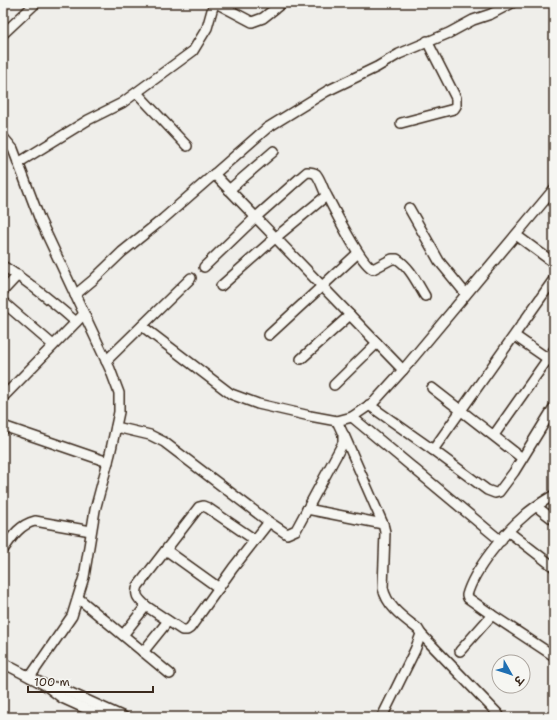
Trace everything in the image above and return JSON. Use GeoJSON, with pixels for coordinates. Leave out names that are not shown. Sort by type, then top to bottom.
{"type":"FeatureCollection","features":[{"type":"Feature","properties":{"kind":"street"},"geometry":{"type":"LineString","coordinates":[[3,34],[36,3]]}},
{"type":"Feature","properties":{"kind":"street"},"geometry":{"type":"LineString","coordinates":[[18,163],[88,120],[113,108],[137,93],[193,51],[208,28],[215,3],[252,22],[263,18],[282,3]]}},
{"type":"Feature","properties":{"kind":"street"},"geometry":{"type":"LineString","coordinates":[[75,295],[122,252],[163,219],[267,128],[327,91],[377,67],[399,54],[449,33],[473,20],[491,14],[512,3]]}},
{"type":"Feature","properties":{"kind":"street"},"geometry":{"type":"LineString","coordinates":[[401,123],[454,109],[456,106],[457,102],[454,93],[427,41]]}},
{"type":"Feature","properties":{"kind":"street"},"geometry":{"type":"LineString","coordinates":[[137,93],[187,146]]}},
{"type":"Feature","properties":{"kind":"street"},"geometry":{"type":"LineString","coordinates":[[3,137],[13,149],[40,220],[106,361],[119,393],[119,412],[108,462],[95,510],[84,577],[78,598],[72,616],[30,677]]}},
{"type":"Feature","properties":{"kind":"street"},"geometry":{"type":"LineString","coordinates":[[229,190],[274,151]]}},
{"type":"Feature","properties":{"kind":"street"},"geometry":{"type":"LineString","coordinates":[[204,267],[307,172],[313,172],[317,175],[326,196],[358,253],[369,267],[373,269],[392,259],[396,259],[408,269],[425,296]]}},
{"type":"Feature","properties":{"kind":"street"},"geometry":{"type":"LineString","coordinates":[[214,174],[403,370]]}},
{"type":"Feature","properties":{"kind":"street"},"geometry":{"type":"LineString","coordinates":[[142,326],[231,394],[258,404],[310,416],[337,421],[352,417],[374,402],[403,370],[554,189]]}},
{"type":"Feature","properties":{"kind":"street"},"geometry":{"type":"LineString","coordinates":[[222,286],[275,238],[326,196]]}},
{"type":"Feature","properties":{"kind":"street"},"geometry":{"type":"LineString","coordinates":[[409,208],[440,261],[466,294]]}},
{"type":"Feature","properties":{"kind":"street"},"geometry":{"type":"LineString","coordinates":[[516,235],[554,263]]}},
{"type":"Feature","properties":{"kind":"street"},"geometry":{"type":"LineString","coordinates":[[268,335],[358,253]]}},
{"type":"Feature","properties":{"kind":"street"},"geometry":{"type":"LineString","coordinates":[[3,266],[53,302],[76,322]]}},
{"type":"Feature","properties":{"kind":"street"},"geometry":{"type":"LineString","coordinates":[[3,290],[18,276]]}},
{"type":"Feature","properties":{"kind":"street"},"geometry":{"type":"LineString","coordinates":[[106,361],[191,278]]}},
{"type":"Feature","properties":{"kind":"street"},"geometry":{"type":"LineString","coordinates":[[433,450],[554,279]]}},
{"type":"Feature","properties":{"kind":"street"},"geometry":{"type":"LineString","coordinates":[[3,302],[53,345]]}},
{"type":"Feature","properties":{"kind":"street"},"geometry":{"type":"LineString","coordinates":[[3,397],[84,314]]}},
{"type":"Feature","properties":{"kind":"street"},"geometry":{"type":"LineString","coordinates":[[302,359],[350,315]]}},
{"type":"Feature","properties":{"kind":"street"},"geometry":{"type":"LineString","coordinates":[[514,336],[551,361]]}},
{"type":"Feature","properties":{"kind":"street"},"geometry":{"type":"LineString","coordinates":[[334,385],[377,343]]}},
{"type":"Feature","properties":{"kind":"street"},"geometry":{"type":"LineString","coordinates":[[494,435],[551,361],[554,350]]}},
{"type":"Feature","properties":{"kind":"street"},"geometry":{"type":"LineString","coordinates":[[432,388],[522,458]]}},
{"type":"Feature","properties":{"kind":"street"},"geometry":{"type":"LineString","coordinates":[[369,405],[487,490],[495,493],[499,492],[502,488],[554,407]]}},
{"type":"Feature","properties":{"kind":"street"},"geometry":{"type":"LineString","coordinates":[[352,417],[502,541]]}},
{"type":"Feature","properties":{"kind":"street"},"geometry":{"type":"LineString","coordinates":[[337,421],[383,524],[385,532],[382,588],[384,595],[392,607],[418,629],[421,634],[500,717]]}},
{"type":"Feature","properties":{"kind":"street"},"geometry":{"type":"LineString","coordinates":[[3,426],[108,462]]}},
{"type":"Feature","properties":{"kind":"street"},"geometry":{"type":"LineString","coordinates":[[116,427],[150,435],[164,442],[284,533],[290,533],[296,530],[343,443],[343,434]]}},
{"type":"Feature","properties":{"kind":"street"},"geometry":{"type":"LineString","coordinates":[[554,495],[524,515],[509,532],[482,564],[467,595],[468,598],[492,615],[554,656]]}},
{"type":"Feature","properties":{"kind":"street"},"geometry":{"type":"LineString","coordinates":[[255,540],[203,506],[197,509],[138,586],[136,591],[137,598],[146,606],[182,630],[187,630],[269,522]]}},
{"type":"Feature","properties":{"kind":"street"},"geometry":{"type":"LineString","coordinates":[[537,507],[554,520]]}},
{"type":"Feature","properties":{"kind":"street"},"geometry":{"type":"LineString","coordinates":[[307,509],[383,524]]}},
{"type":"Feature","properties":{"kind":"street"},"geometry":{"type":"LineString","coordinates":[[3,550],[22,527],[35,521],[91,531]]}},
{"type":"Feature","properties":{"kind":"street"},"geometry":{"type":"LineString","coordinates":[[3,532],[11,539]]}},
{"type":"Feature","properties":{"kind":"street"},"geometry":{"type":"LineString","coordinates":[[509,532],[554,567]]}},
{"type":"Feature","properties":{"kind":"street"},"geometry":{"type":"LineString","coordinates":[[166,550],[219,588]]}},
{"type":"Feature","properties":{"kind":"street"},"geometry":{"type":"LineString","coordinates":[[78,598],[170,674]]}},
{"type":"Feature","properties":{"kind":"street"},"geometry":{"type":"LineString","coordinates":[[122,635],[146,606]]}},
{"type":"Feature","properties":{"kind":"street"},"geometry":{"type":"LineString","coordinates":[[460,651],[492,615]]}},
{"type":"Feature","properties":{"kind":"street"},"geometry":{"type":"LineString","coordinates":[[143,652],[168,621]]}},
{"type":"Feature","properties":{"kind":"street"},"geometry":{"type":"LineString","coordinates":[[382,717],[415,650],[421,634]]}},
{"type":"Feature","properties":{"kind":"street"},"geometry":{"type":"LineString","coordinates":[[3,663],[45,685],[62,698],[104,717]]}},
{"type":"Feature","properties":{"kind":"street"},"geometry":{"type":"LineString","coordinates":[[45,685],[60,688],[124,717]]}}]}
